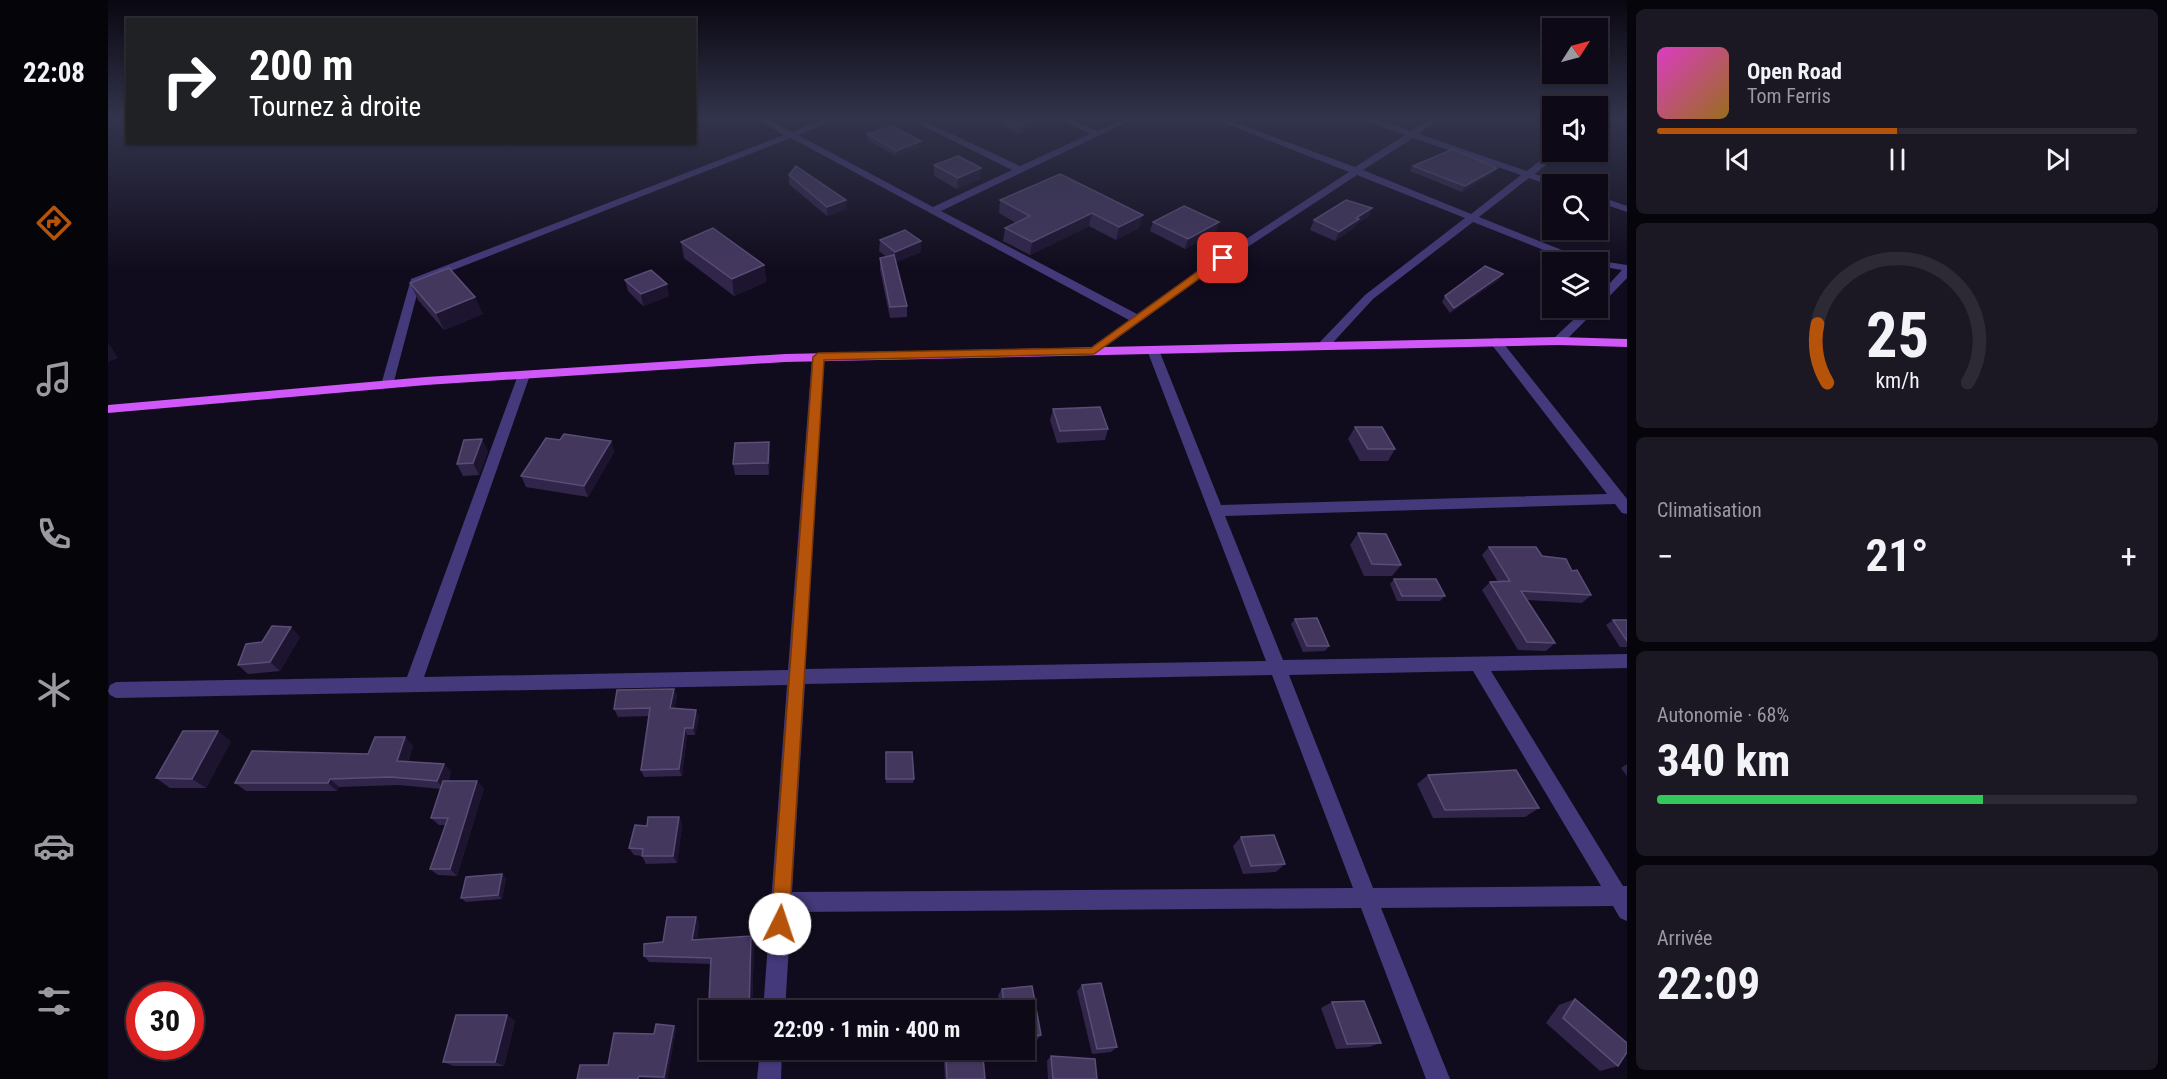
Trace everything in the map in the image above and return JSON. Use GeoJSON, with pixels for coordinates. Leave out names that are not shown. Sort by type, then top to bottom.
{"type":"FeatureCollection","features":[{"type":"Feature","properties":{"kind":"main road"},"geometry":{"type":"LineString","coordinates":[[108,409],[387,385],[818,357],[1496,342],[1627,343]]}},
{"type":"Feature","properties":{"kind":"street"},"geometry":{"type":"LineString","coordinates":[[387,385],[415,281],[706,167]]}},
{"type":"Feature","properties":{"kind":"street"},"geometry":{"type":"LineString","coordinates":[[850,167],[1137,319]]}},
{"type":"Feature","properties":{"kind":"street"},"geometry":{"type":"LineString","coordinates":[[1014,167],[1020,170]]}},
{"type":"Feature","properties":{"kind":"street"},"geometry":{"type":"LineString","coordinates":[[932,211],[1026,167]]}},
{"type":"Feature","properties":{"kind":"street"},"geometry":{"type":"LineString","coordinates":[[1346,167],[1558,252]]}},
{"type":"Feature","properties":{"kind":"street"},"geometry":{"type":"LineString","coordinates":[[1094,351],[1203,271],[1362,167]]}},
{"type":"Feature","properties":{"kind":"street"},"geometry":{"type":"LineString","coordinates":[[1508,167],[1542,179]]}},
{"type":"Feature","properties":{"kind":"street"},"geometry":{"type":"LineString","coordinates":[[1323,346],[1369,297],[1536,167]]}},
{"type":"Feature","properties":{"kind":"street"},"geometry":{"type":"LineString","coordinates":[[1608,202],[1627,209]]}},
{"type":"Feature","properties":{"kind":"street"},"geometry":{"type":"LineString","coordinates":[[1608,265],[1627,270],[1608,291]]}},
{"type":"Feature","properties":{"kind":"street"},"geometry":{"type":"LineString","coordinates":[[1558,341],[1582,318]]}},
{"type":"Feature","properties":{"kind":"street"},"geometry":{"type":"LineString","coordinates":[[1496,342],[1623,504]]}},
{"type":"Feature","properties":{"kind":"street"},"geometry":{"type":"LineString","coordinates":[[1153,350],[1438,1079]]}},
{"type":"Feature","properties":{"kind":"street"},"geometry":{"type":"LineString","coordinates":[[775,1000],[818,357]]}},
{"type":"Feature","properties":{"kind":"street"},"geometry":{"type":"LineString","coordinates":[[413,684],[524,375]]}},
{"type":"Feature","properties":{"kind":"street"},"geometry":{"type":"LineString","coordinates":[[1216,511],[1623,504]]}},
{"type":"Feature","properties":{"kind":"street"},"geometry":{"type":"LineString","coordinates":[[116,690],[1627,661]]}},
{"type":"Feature","properties":{"kind":"street"},"geometry":{"type":"LineString","coordinates":[[1478,664],[1624,901]]}},
{"type":"Feature","properties":{"kind":"street"},"geometry":{"type":"LineString","coordinates":[[782,902],[1367,898],[1624,901]]}},
{"type":"Feature","properties":{"kind":"street"},"geometry":{"type":"LineString","coordinates":[[770,1079],[771,1060]]}},
{"type":"Feature","properties":{"kind":"building"},"geometry":{"type":"Polygon","coordinates":[[[795,167],[798,167],[846,200],[827,207],[789,175],[795,167]]]}},
{"type":"Feature","properties":{"kind":"building"},"geometry":{"type":"Polygon","coordinates":[[[938,167],[981,168],[958,178],[938,167]]]}},
{"type":"Feature","properties":{"kind":"building"},"geometry":{"type":"Polygon","coordinates":[[[1417,167],[1497,168],[1465,186],[1417,167]]]}},
{"type":"Feature","properties":{"kind":"building"},"geometry":{"type":"Polygon","coordinates":[[[1060,174],[1143,215],[1119,227],[1092,213],[1032,242],[1005,228],[1030,216],[1000,200],[1060,174]]]}},
{"type":"Feature","properties":{"kind":"building"},"geometry":{"type":"Polygon","coordinates":[[[1346,200],[1372,208],[1339,232],[1314,220],[1346,200]]]}},
{"type":"Feature","properties":{"kind":"building"},"geometry":{"type":"Polygon","coordinates":[[[1184,206],[1219,222],[1188,239],[1153,222],[1184,206]]]}},
{"type":"Feature","properties":{"kind":"building"},"geometry":{"type":"Polygon","coordinates":[[[713,228],[764,265],[732,279],[681,242],[713,228]]]}},
{"type":"Feature","properties":{"kind":"building"},"geometry":{"type":"Polygon","coordinates":[[[905,230],[921,241],[895,252],[880,240],[905,230]]]}},
{"type":"Feature","properties":{"kind":"building"},"geometry":{"type":"Polygon","coordinates":[[[894,255],[907,306],[890,307],[880,258],[894,255]]]}},
{"type":"Feature","properties":{"kind":"building"},"geometry":{"type":"Polygon","coordinates":[[[1485,266],[1503,274],[1454,308],[1445,296],[1485,266]]]}},
{"type":"Feature","properties":{"kind":"building"},"geometry":{"type":"Polygon","coordinates":[[[449,268],[475,297],[436,313],[410,283],[449,268]]]}},
{"type":"Feature","properties":{"kind":"building"},"geometry":{"type":"Polygon","coordinates":[[[651,270],[667,284],[641,294],[625,280],[651,270]]]}},
{"type":"Feature","properties":{"kind":"building"},"geometry":{"type":"Polygon","coordinates":[[[1100,407],[1108,429],[1060,431],[1053,409],[1100,407]]]}},
{"type":"Feature","properties":{"kind":"building"},"geometry":{"type":"Polygon","coordinates":[[[1355,427],[1382,427],[1395,449],[1368,449],[1355,427]]]}},
{"type":"Feature","properties":{"kind":"building"},"geometry":{"type":"Polygon","coordinates":[[[564,434],[611,441],[584,486],[521,476],[546,438],[560,440],[564,434]]]}},
{"type":"Feature","properties":{"kind":"building"},"geometry":{"type":"Polygon","coordinates":[[[482,439],[473,463],[457,464],[464,440],[482,439]]]}},
{"type":"Feature","properties":{"kind":"building"},"geometry":{"type":"Polygon","coordinates":[[[769,442],[768,463],[733,464],[735,443],[769,442]]]}},
{"type":"Feature","properties":{"kind":"building"},"geometry":{"type":"Polygon","coordinates":[[[1358,533],[1386,534],[1401,565],[1372,564],[1358,533]]]}},
{"type":"Feature","properties":{"kind":"building"},"geometry":{"type":"Polygon","coordinates":[[[1489,547],[1536,547],[1542,556],[1566,559],[1572,571],[1577,570],[1591,595],[1521,591],[1555,643],[1527,642],[1490,582],[1510,581],[1489,547]]]}},
{"type":"Feature","properties":{"kind":"building"},"geometry":{"type":"Polygon","coordinates":[[[1394,579],[1436,579],[1445,596],[1402,596],[1394,579]]]}},
{"type":"Feature","properties":{"kind":"building"},"geometry":{"type":"Polygon","coordinates":[[[1317,618],[1329,646],[1307,646],[1295,619],[1317,618]]]}},
{"type":"Feature","properties":{"kind":"building"},"geometry":{"type":"Polygon","coordinates":[[[1613,620],[1627,620],[1627,641],[1613,620]]]}},
{"type":"Feature","properties":{"kind":"building"},"geometry":{"type":"Polygon","coordinates":[[[272,626],[291,627],[270,662],[238,665],[246,644],[262,642],[272,626]]]}},
{"type":"Feature","properties":{"kind":"building"},"geometry":{"type":"Polygon","coordinates":[[[674,689],[670,708],[696,710],[693,728],[685,728],[679,769],[641,770],[650,708],[614,709],[617,690],[674,689]]]}},
{"type":"Feature","properties":{"kind":"building"},"geometry":{"type":"Polygon","coordinates":[[[183,731],[218,731],[192,779],[156,778],[183,731]]]}},
{"type":"Feature","properties":{"kind":"building"},"geometry":{"type":"Polygon","coordinates":[[[375,737],[405,737],[397,761],[444,764],[437,781],[391,777],[330,779],[328,783],[235,783],[252,751],[368,754],[375,737]]]}},
{"type":"Feature","properties":{"kind":"building"},"geometry":{"type":"Polygon","coordinates":[[[886,752],[912,752],[914,779],[886,779],[886,752]]]}},
{"type":"Feature","properties":{"kind":"building"},"geometry":{"type":"Polygon","coordinates":[[[1516,770],[1539,808],[1445,810],[1428,775],[1516,770]]]}},
{"type":"Feature","properties":{"kind":"building"},"geometry":{"type":"Polygon","coordinates":[[[443,781],[477,781],[450,869],[430,869],[448,818],[431,818],[443,781]]]}},
{"type":"Feature","properties":{"kind":"building"},"geometry":{"type":"Polygon","coordinates":[[[648,817],[679,817],[673,856],[642,856],[643,849],[629,848],[635,825],[647,826],[648,817]]]}},
{"type":"Feature","properties":{"kind":"building"},"geometry":{"type":"Polygon","coordinates":[[[1274,835],[1285,864],[1251,866],[1241,837],[1274,835]]]}},
{"type":"Feature","properties":{"kind":"building"},"geometry":{"type":"Polygon","coordinates":[[[502,874],[498,895],[461,898],[466,877],[502,874]]]}},
{"type":"Feature","properties":{"kind":"building"},"geometry":{"type":"Polygon","coordinates":[[[667,917],[696,917],[692,940],[751,936],[749,1000],[709,1000],[711,958],[644,956],[644,944],[663,942],[667,917]]]}},
{"type":"Feature","properties":{"kind":"building"},"geometry":{"type":"Polygon","coordinates":[[[1101,983],[1117,1047],[1097,1049],[1082,985],[1101,983]]]}},
{"type":"Feature","properties":{"kind":"building"},"geometry":{"type":"Polygon","coordinates":[[[1032,986],[1035,1000],[1004,1000],[1002,989],[1032,986]]]}},
{"type":"Feature","properties":{"kind":"building"},"geometry":{"type":"Polygon","coordinates":[[[1575,999],[1627,1043],[1627,1052],[1618,1066],[1563,1018],[1575,999]]]}},
{"type":"Feature","properties":{"kind":"building"},"geometry":{"type":"Polygon","coordinates":[[[1364,1001],[1381,1043],[1347,1044],[1332,1002],[1364,1001]]]}},
{"type":"Feature","properties":{"kind":"building"},"geometry":{"type":"Polygon","coordinates":[[[1035,1002],[1041,1035],[1035,1036],[1035,1002]]]}},
{"type":"Feature","properties":{"kind":"building"},"geometry":{"type":"Polygon","coordinates":[[[456,1015],[507,1015],[495,1062],[443,1062],[456,1015]]]}},
{"type":"Feature","properties":{"kind":"building"},"geometry":{"type":"Polygon","coordinates":[[[656,1024],[674,1026],[664,1077],[577,1079],[580,1065],[608,1065],[614,1033],[654,1034],[656,1024]]]}},
{"type":"Feature","properties":{"kind":"building"},"geometry":{"type":"Polygon","coordinates":[[[1051,1056],[1095,1059],[1097,1079],[1053,1079],[1051,1056]]]}},
{"type":"Feature","properties":{"kind":"building"},"geometry":{"type":"Polygon","coordinates":[[[946,1060],[983,1060],[985,1079],[947,1079],[946,1060]]]}},
{"type":"Feature","properties":{"kind":"route"},"geometry":{"type":"LineString","coordinates":[[780,924],[818,357],[1094,351],[1223,258]]}}]}
